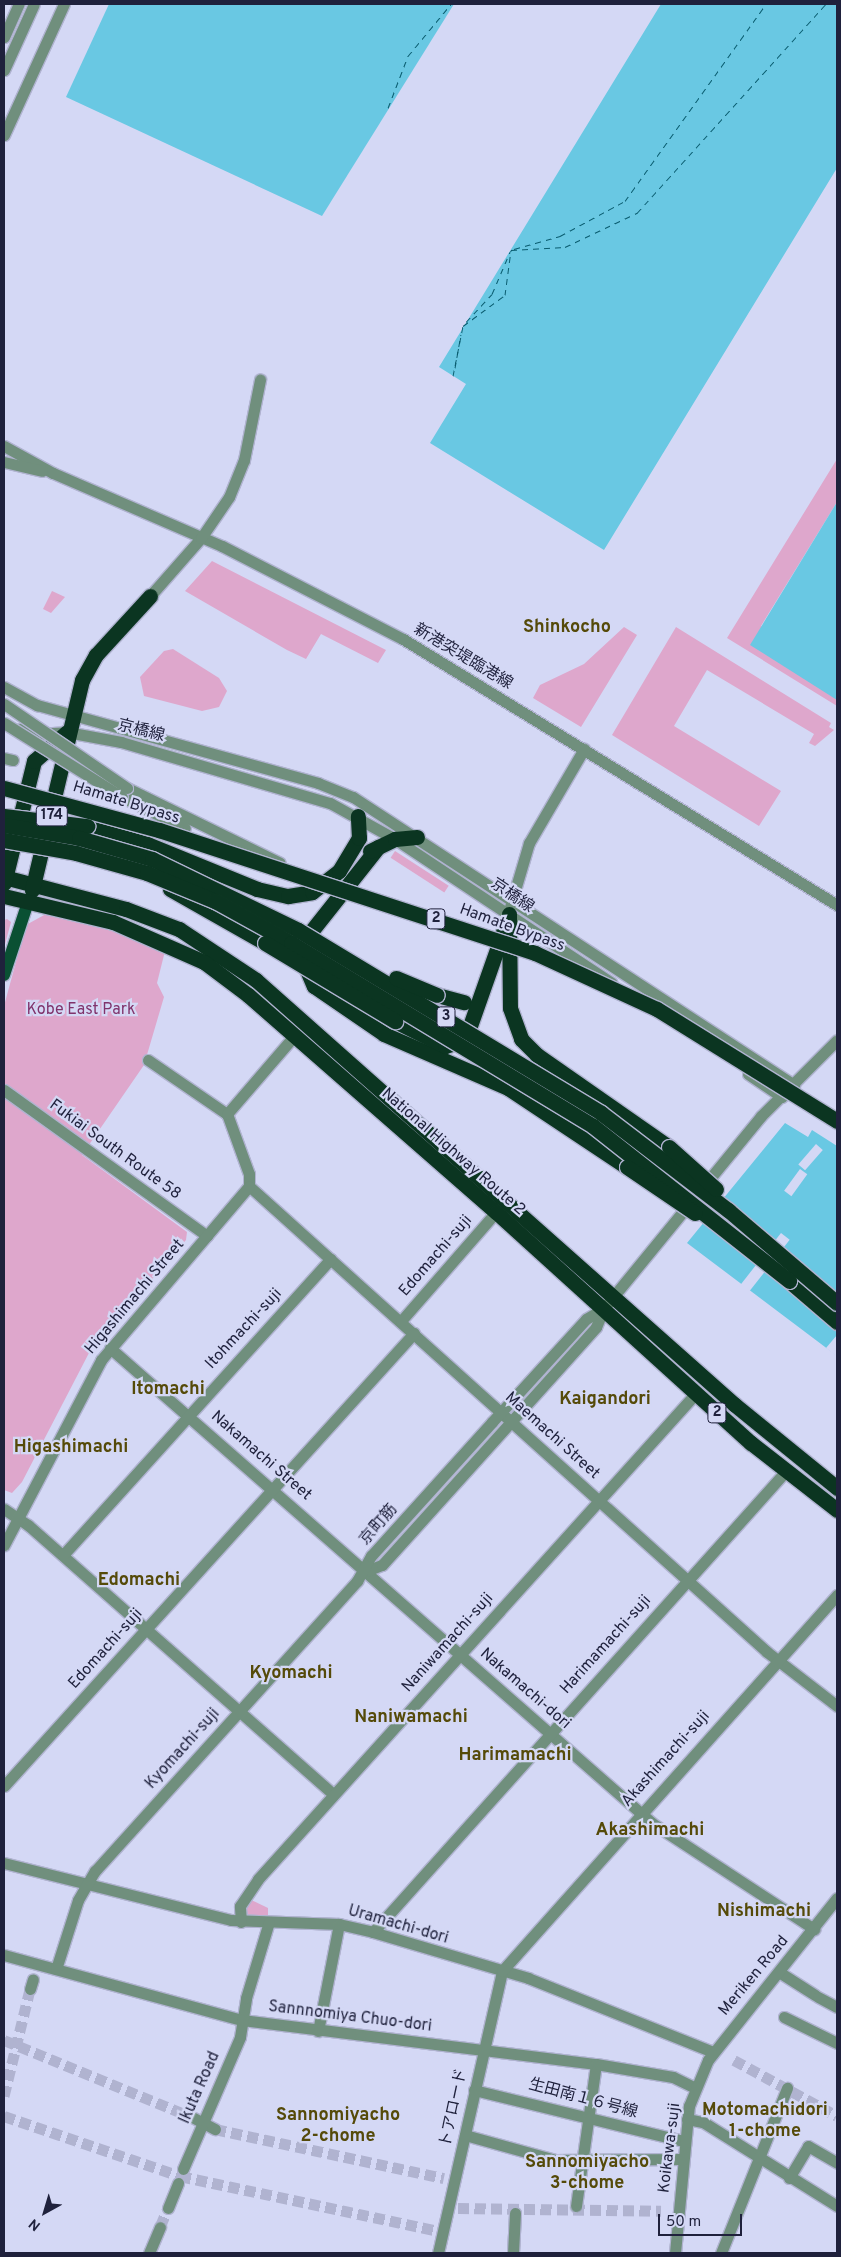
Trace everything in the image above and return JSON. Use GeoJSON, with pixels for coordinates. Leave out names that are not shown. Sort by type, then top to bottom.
{"type":"FeatureCollection","features":[{"type":"Feature","properties":{"kind":"highway","name":"174"},"geometry":{"type":"LineString","coordinates":[[29,899],[62,771],[67,732],[72,713],[92,661],[150,596]]}},
{"type":"Feature","properties":{"kind":"highway","name":"174"},"geometry":{"type":"LineString","coordinates":[[4,879],[34,761],[67,732]]}},
{"type":"Feature","properties":{"kind":"highway","name":"Hamate Bypass"},"geometry":{"type":"LineString","coordinates":[[4,784],[85,803],[300,870],[588,970],[683,1020],[837,1116]]}},
{"type":"Feature","properties":{"kind":"highway","name":"Hamate Bypass"},"geometry":{"type":"LineString","coordinates":[[4,788],[85,808],[254,860],[586,974],[682,1024],[837,1122]]}},
{"type":"Feature","properties":{"kind":"highway","name":"3"},"geometry":{"type":"LineString","coordinates":[[4,816],[87,826],[215,870],[257,889],[288,896],[312,892],[344,874],[378,847],[395,840],[417,837]]}},
{"type":"Feature","properties":{"kind":"highway"},"geometry":{"type":"LineString","coordinates":[[356,859],[359,838],[358,816]]}},
{"type":"Feature","properties":{"kind":"highway","name":"3"},"geometry":{"type":"LineString","coordinates":[[4,825],[79,838],[152,859],[298,930],[601,1114],[728,1210],[794,1276]]}},
{"type":"Feature","properties":{"kind":"highway","name":"3"},"geometry":{"type":"LineString","coordinates":[[359,838],[344,874],[305,944],[304,963],[321,994],[384,1034],[527,1099],[837,1304]]}},
{"type":"Feature","properties":{"kind":"highway","name":"3"},"geometry":{"type":"LineString","coordinates":[[4,840],[76,853],[147,873],[215,901],[448,1034],[633,1154],[794,1276]]}},
{"type":"Feature","properties":{"kind":"highway"},"geometry":{"type":"LineString","coordinates":[[344,874],[356,859],[378,847]]}},
{"type":"Feature","properties":{"kind":"highway","name":"3"},"geometry":{"type":"LineString","coordinates":[[76,853],[189,898],[395,1020],[445,1046],[465,1040],[510,907]]}},
{"type":"Feature","properties":{"kind":"highway","name":"National Highway Route 2"},"geometry":{"type":"LineString","coordinates":[[4,879],[34,883],[126,909],[209,946],[306,1022],[763,1429],[837,1488]]}},
{"type":"Feature","properties":{"kind":"highway","name":"National Highway Route 2"},"geometry":{"type":"LineString","coordinates":[[4,896],[29,899],[113,922],[204,962],[294,1036],[496,1212],[785,1472],[837,1510]]}},
{"type":"Feature","properties":{"kind":"highway","name":"3"},"geometry":{"type":"LineString","coordinates":[[510,907],[508,990],[516,1030],[537,1055],[669,1147],[837,1322]]}},
{"type":"Feature","properties":{"kind":"highway"},"geometry":{"type":"LineString","coordinates":[[298,930],[411,985],[464,1002]]}},
{"type":"Feature","properties":{"kind":"main road"},"geometry":{"type":"LineString","coordinates":[[4,975],[29,899]]}},
{"type":"Feature","properties":{"kind":"street"},"geometry":{"type":"LineString","coordinates":[[4,37],[19,4]]}},
{"type":"Feature","properties":{"kind":"street"},"geometry":{"type":"LineString","coordinates":[[4,70],[34,4]]}},
{"type":"Feature","properties":{"kind":"street"},"geometry":{"type":"LineString","coordinates":[[4,119],[57,4]]}},
{"type":"Feature","properties":{"kind":"street"},"geometry":{"type":"LineString","coordinates":[[4,135],[64,4]]}},
{"type":"Feature","properties":{"kind":"street"},"geometry":{"type":"LineString","coordinates":[[150,596],[201,538],[237,479],[255,412],[260,380]]}},
{"type":"Feature","properties":{"kind":"street","name":"新港突堤臨港線"},"geometry":{"type":"LineString","coordinates":[[4,446],[53,473],[201,538],[403,639],[837,905]]}},
{"type":"Feature","properties":{"kind":"street","name":"新港突堤臨港線"},"geometry":{"type":"LineString","coordinates":[[4,462],[53,473]]}},
{"type":"Feature","properties":{"kind":"street","name":"京橋線"},"geometry":{"type":"LineString","coordinates":[[4,687],[37,705],[72,713],[318,783],[364,803],[417,837],[510,907],[782,1097]]}},
{"type":"Feature","properties":{"kind":"street"},"geometry":{"type":"LineString","coordinates":[[4,704],[127,788],[214,834],[300,870]]}},
{"type":"Feature","properties":{"kind":"street","name":"京橋線"},"geometry":{"type":"LineString","coordinates":[[4,718],[33,734],[67,732],[121,742],[306,794],[358,816],[395,840],[510,907],[794,1085]]}},
{"type":"Feature","properties":{"kind":"street"},"geometry":{"type":"LineString","coordinates":[[4,723],[122,797],[254,860]]}},
{"type":"Feature","properties":{"kind":"street"},"geometry":{"type":"LineString","coordinates":[[510,907],[529,843],[584,749]]}},
{"type":"Feature","properties":{"kind":"street"},"geometry":{"type":"LineString","coordinates":[[226,1114],[294,1036]]}},
{"type":"Feature","properties":{"kind":"street"},"geometry":{"type":"LineString","coordinates":[[614,1295],[782,1097],[837,1040]]}},
{"type":"Feature","properties":{"kind":"street"},"geometry":{"type":"LineString","coordinates":[[148,1060],[226,1114],[249,1174],[249,1186]]}},
{"type":"Feature","properties":{"kind":"street","name":"Fukiai South Route 58"},"geometry":{"type":"LineString","coordinates":[[4,1090],[207,1236]]}},
{"type":"Feature","properties":{"kind":"street","name":"Higashimachi Street"},"geometry":{"type":"LineString","coordinates":[[4,1545],[17,1517],[110,1348],[249,1186]]}},
{"type":"Feature","properties":{"kind":"street","name":"Maemachi Street"},"geometry":{"type":"LineString","coordinates":[[249,1186],[777,1660],[837,1706]]}},
{"type":"Feature","properties":{"kind":"street","name":"Edomachi-suji"},"geometry":{"type":"LineString","coordinates":[[401,1321],[496,1212]]}},
{"type":"Feature","properties":{"kind":"street","name":"Itohmachi-suji"},"geometry":{"type":"LineString","coordinates":[[63,1555],[188,1414],[330,1259]]}},
{"type":"Feature","properties":{"kind":"street","name":"京町筋"},"geometry":{"type":"LineString","coordinates":[[366,1571],[382,1565],[512,1422],[596,1327],[604,1308],[614,1295]]}},
{"type":"Feature","properties":{"kind":"street","name":"京町筋"},"geometry":{"type":"LineString","coordinates":[[366,1571],[372,1556],[501,1412],[586,1319],[604,1308]]}},
{"type":"Feature","properties":{"kind":"street","name":"Edomachi-suji"},"geometry":{"type":"LineString","coordinates":[[4,1786],[274,1490],[414,1333]]}},
{"type":"Feature","properties":{"kind":"street","name":"Nakamachi Street"},"geometry":{"type":"LineString","coordinates":[[110,1348],[366,1571]]}},
{"type":"Feature","properties":{"kind":"street","name":"Naniwamachi-suji"},"geometry":{"type":"LineString","coordinates":[[241,1922],[240,1906],[246,1894],[333,1794],[696,1393]]}},
{"type":"Feature","properties":{"kind":"street","name":"Harimamachi-suji"},"geometry":{"type":"LineString","coordinates":[[373,1932],[549,1732],[785,1472]]}},
{"type":"Feature","properties":{"kind":"street"},"geometry":{"type":"LineString","coordinates":[[4,1509],[17,1517],[63,1555],[333,1794]]}},
{"type":"Feature","properties":{"kind":"street","name":"Nakamachi-dori"},"geometry":{"type":"LineString","coordinates":[[366,1571],[639,1813],[814,1929]]}},
{"type":"Feature","properties":{"kind":"street","name":"Kyomachi-suji"},"geometry":{"type":"LineString","coordinates":[[56,1969],[86,1884],[366,1571]]}},
{"type":"Feature","properties":{"kind":"street","name":"Akashimachi-suji"},"geometry":{"type":"LineString","coordinates":[[502,1971],[639,1813],[837,1594]]}},
{"type":"Feature","properties":{"kind":"street","name":"Uramachi-dori"},"geometry":{"type":"LineString","coordinates":[[4,1863],[241,1922],[339,1924],[373,1932],[502,1971],[713,2052]]}},
{"type":"Feature","properties":{"kind":"street","name":"Meriken Road"},"geometry":{"type":"LineString","coordinates":[[713,2052],[814,1929],[837,1898]]}},
{"type":"Feature","properties":{"kind":"street","name":"Ikuta Road"},"geometry":{"type":"LineString","coordinates":[[183,2169],[197,2120],[240,2037],[242,2020],[269,1922]]}},
{"type":"Feature","properties":{"kind":"street"},"geometry":{"type":"LineString","coordinates":[[318,2031],[339,1924]]}},
{"type":"Feature","properties":{"kind":"street","name":"Sannnomiya Chuo-dori"},"geometry":{"type":"LineString","coordinates":[[4,1955],[242,2020],[318,2031],[596,2064],[673,2078],[696,2088]]}},
{"type":"Feature","properties":{"kind":"street","name":"トアロード"},"geometry":{"type":"LineString","coordinates":[[438,2253],[502,1971]]}},
{"type":"Feature","properties":{"kind":"street"},"geometry":{"type":"LineString","coordinates":[[779,1972],[837,2007]]}},
{"type":"Feature","properties":{"kind":"street"},"geometry":{"type":"LineString","coordinates":[[784,2017],[837,2043]]}},
{"type":"Feature","properties":{"kind":"street","name":"Koikawa-suji"},"geometry":{"type":"LineString","coordinates":[[675,2253],[686,2119],[696,2088],[713,2052]]}},
{"type":"Feature","properties":{"kind":"street"},"geometry":{"type":"LineString","coordinates":[[576,2206],[586,2119],[596,2064]]}},
{"type":"Feature","properties":{"kind":"street"},"geometry":{"type":"LineString","coordinates":[[721,2253],[788,2088]]}},
{"type":"Feature","properties":{"kind":"street","name":"生田南１６号線"},"geometry":{"type":"LineString","coordinates":[[474,2090],[586,2119],[684,2141]]}},
{"type":"Feature","properties":{"kind":"street"},"geometry":{"type":"LineString","coordinates":[[686,2119],[703,2122],[758,2159],[837,2206]]}},
{"type":"Feature","properties":{"kind":"street"},"geometry":{"type":"LineString","coordinates":[[197,2120],[216,2130]]}},
{"type":"Feature","properties":{"kind":"street"},"geometry":{"type":"LineString","coordinates":[[464,2135],[580,2162],[683,2159]]}},
{"type":"Feature","properties":{"kind":"street"},"geometry":{"type":"LineString","coordinates":[[789,2178],[808,2146],[837,2163]]}},
{"type":"Feature","properties":{"kind":"street"},"geometry":{"type":"LineString","coordinates":[[168,2208],[178,2183]]}},
{"type":"Feature","properties":{"kind":"street"},"geometry":{"type":"LineString","coordinates":[[514,2253],[515,2213]]}},
{"type":"Feature","properties":{"kind":"street"},"geometry":{"type":"LineString","coordinates":[[149,2253],[160,2227]]}},
{"type":"Feature","properties":{"kind":"green space"},"geometry":{"type":"Polygon","coordinates":[[[837,459],[837,502],[761,626],[837,680],[837,706],[727,638],[837,459]]]}},
{"type":"Feature","properties":{"kind":"green space"},"geometry":{"type":"Polygon","coordinates":[[[212,561],[386,650],[378,663],[321,634],[306,659],[287,650],[185,591],[212,561]]]}},
{"type":"Feature","properties":{"kind":"green space"},"geometry":{"type":"Polygon","coordinates":[[[52,591],[65,597],[51,613],[43,609],[52,591]]]}},
{"type":"Feature","properties":{"kind":"green space"},"geometry":{"type":"Polygon","coordinates":[[[624,627],[637,635],[581,727],[533,698],[540,685],[584,664],[624,627]]]}},
{"type":"Feature","properties":{"kind":"green space"},"geometry":{"type":"Polygon","coordinates":[[[676,627],[831,723],[829,727],[834,730],[815,746],[809,743],[814,734],[707,670],[674,726],[781,791],[759,826],[612,735],[676,627]]]}},
{"type":"Feature","properties":{"kind":"green space"},"geometry":{"type":"Polygon","coordinates":[[[173,649],[219,678],[227,691],[219,707],[202,711],[144,696],[140,677],[164,651],[173,649]]]}},
{"type":"Feature","properties":{"kind":"green space"},"geometry":{"type":"Polygon","coordinates":[[[395,851],[449,886],[444,893],[391,858],[395,851]]]}},
{"type":"Feature","properties":{"kind":"green space","name":"Kobe East Park"},"geometry":{"type":"Polygon","coordinates":[[[46,914],[112,931],[165,951],[157,983],[164,997],[144,1065],[82,1155],[187,1232],[186,1240],[90,1351],[22,1482],[12,1493],[4,1490],[4,1006],[26,925],[46,914]]]}},
{"type":"Feature","properties":{"kind":"green space"},"geometry":{"type":"Polygon","coordinates":[[[7,919],[11,922],[4,948],[4,920],[7,919]]]}},
{"type":"Feature","properties":{"kind":"green space"},"geometry":{"type":"Polygon","coordinates":[[[247,1898],[268,1908],[268,1916],[246,1915],[247,1898]]]}},
{"type":"Feature","properties":{"kind":"water"},"geometry":{"type":"Polygon","coordinates":[[[109,4],[454,4],[322,216],[66,97],[109,4]]]}},
{"type":"Feature","properties":{"kind":"water"},"geometry":{"type":"Polygon","coordinates":[[[661,4],[837,4],[837,168],[604,550],[430,443],[466,384],[439,367],[661,4]]]}},
{"type":"Feature","properties":{"kind":"water"},"geometry":{"type":"Polygon","coordinates":[[[837,502],[837,700],[750,645],[837,502]]]}},
{"type":"Feature","properties":{"kind":"water"},"geometry":{"type":"Polygon","coordinates":[[[785,1123],[808,1137],[812,1130],[837,1146],[837,1356],[687,1243],[785,1123]]]}},
{"type":"Feature","properties":{"kind":"pier"},"geometry":{"type":"Polygon","coordinates":[[[816,1144],[823,1150],[805,1170],[798,1164],[816,1144]]]}},
{"type":"Feature","properties":{"kind":"pier"},"geometry":{"type":"Polygon","coordinates":[[[800,1169],[807,1174],[791,1196],[784,1191],[800,1169]]]}},
{"type":"Feature","properties":{"kind":"pier"},"geometry":{"type":"Polygon","coordinates":[[[781,1233],[790,1240],[748,1293],[740,1286],[781,1233]]]}},
{"type":"Feature","properties":{"kind":"pier"},"geometry":{"type":"Polygon","coordinates":[[[837,1335],[837,1355],[836,1356],[826,1348],[837,1335]]]}},
{"type":"Feature","properties":{"kind":"ferry route"},"geometry":{"type":"LineString","coordinates":[[388,108],[408,56],[451,4]]}},
{"type":"Feature","properties":{"kind":"ferry route"},"geometry":{"type":"LineString","coordinates":[[514,249],[560,236],[625,201],[766,4]]}},
{"type":"Feature","properties":{"kind":"ferry route"},"geometry":{"type":"LineString","coordinates":[[453,376],[463,326],[505,295],[511,250],[565,247],[637,213],[826,4]]}},
{"type":"Feature","properties":{"kind":"ferry route"},"geometry":{"type":"LineString","coordinates":[[466,322],[492,294],[510,252]]}},
{"type":"Feature","properties":{"kind":"ferry route"},"geometry":{"type":"LineString","coordinates":[[455,368],[461,335]]}},
{"type":"Feature","properties":{"kind":"tunnel"},"geometry":{"type":"LineString","coordinates":[[4,2096],[30,1989]]}},
{"type":"Feature","properties":{"kind":"tunnel"},"geometry":{"type":"LineString","coordinates":[[4,2040],[192,2117]]}},
{"type":"Feature","properties":{"kind":"tunnel"},"geometry":{"type":"LineString","coordinates":[[734,2060],[837,2116]]}},
{"type":"Feature","properties":{"kind":"tunnel"},"geometry":{"type":"LineString","coordinates":[[4,2116],[180,2176],[433,2230]]}},
{"type":"Feature","properties":{"kind":"tunnel"},"geometry":{"type":"LineString","coordinates":[[215,2129],[444,2178]]}},
{"type":"Feature","properties":{"kind":"tunnel"},"geometry":{"type":"LineString","coordinates":[[160,2227],[168,2208]]}},
{"type":"Feature","properties":{"kind":"tunnel"},"geometry":{"type":"LineString","coordinates":[[458,2208],[661,2211]]}},
{"type":"Feature","properties":{"kind":"district","name":"Shinkocho"},"geometry":{"type":"Point","coordinates":[567,628]}},
{"type":"Feature","properties":{"kind":"district","name":"Itomachi"},"geometry":{"type":"Point","coordinates":[168,1390]}},
{"type":"Feature","properties":{"kind":"district","name":"Kaigandori"},"geometry":{"type":"Point","coordinates":[605,1400]}},
{"type":"Feature","properties":{"kind":"district","name":"Higashimachi"},"geometry":{"type":"Point","coordinates":[71,1448]}},
{"type":"Feature","properties":{"kind":"district","name":"Edomachi"},"geometry":{"type":"Point","coordinates":[139,1581]}},
{"type":"Feature","properties":{"kind":"district","name":"Kyomachi"},"geometry":{"type":"Point","coordinates":[291,1674]}},
{"type":"Feature","properties":{"kind":"district","name":"Naniwamachi"},"geometry":{"type":"Point","coordinates":[411,1718]}},
{"type":"Feature","properties":{"kind":"district","name":"Harimamachi"},"geometry":{"type":"Point","coordinates":[515,1756]}},
{"type":"Feature","properties":{"kind":"district","name":"Akashimachi"},"geometry":{"type":"Point","coordinates":[650,1831]}},
{"type":"Feature","properties":{"kind":"district","name":"Nishimachi"},"geometry":{"type":"Point","coordinates":[764,1912]}},
{"type":"Feature","properties":{"kind":"district","name":"Motomachidori 1-chome"},"geometry":{"type":"Point","coordinates":[765,2122]}},
{"type":"Feature","properties":{"kind":"district","name":"Sannomiyacho 2-chome"},"geometry":{"type":"Point","coordinates":[338,2127]}},
{"type":"Feature","properties":{"kind":"district","name":"Sannomiyacho 3-chome"},"geometry":{"type":"Point","coordinates":[587,2174]}}]}
